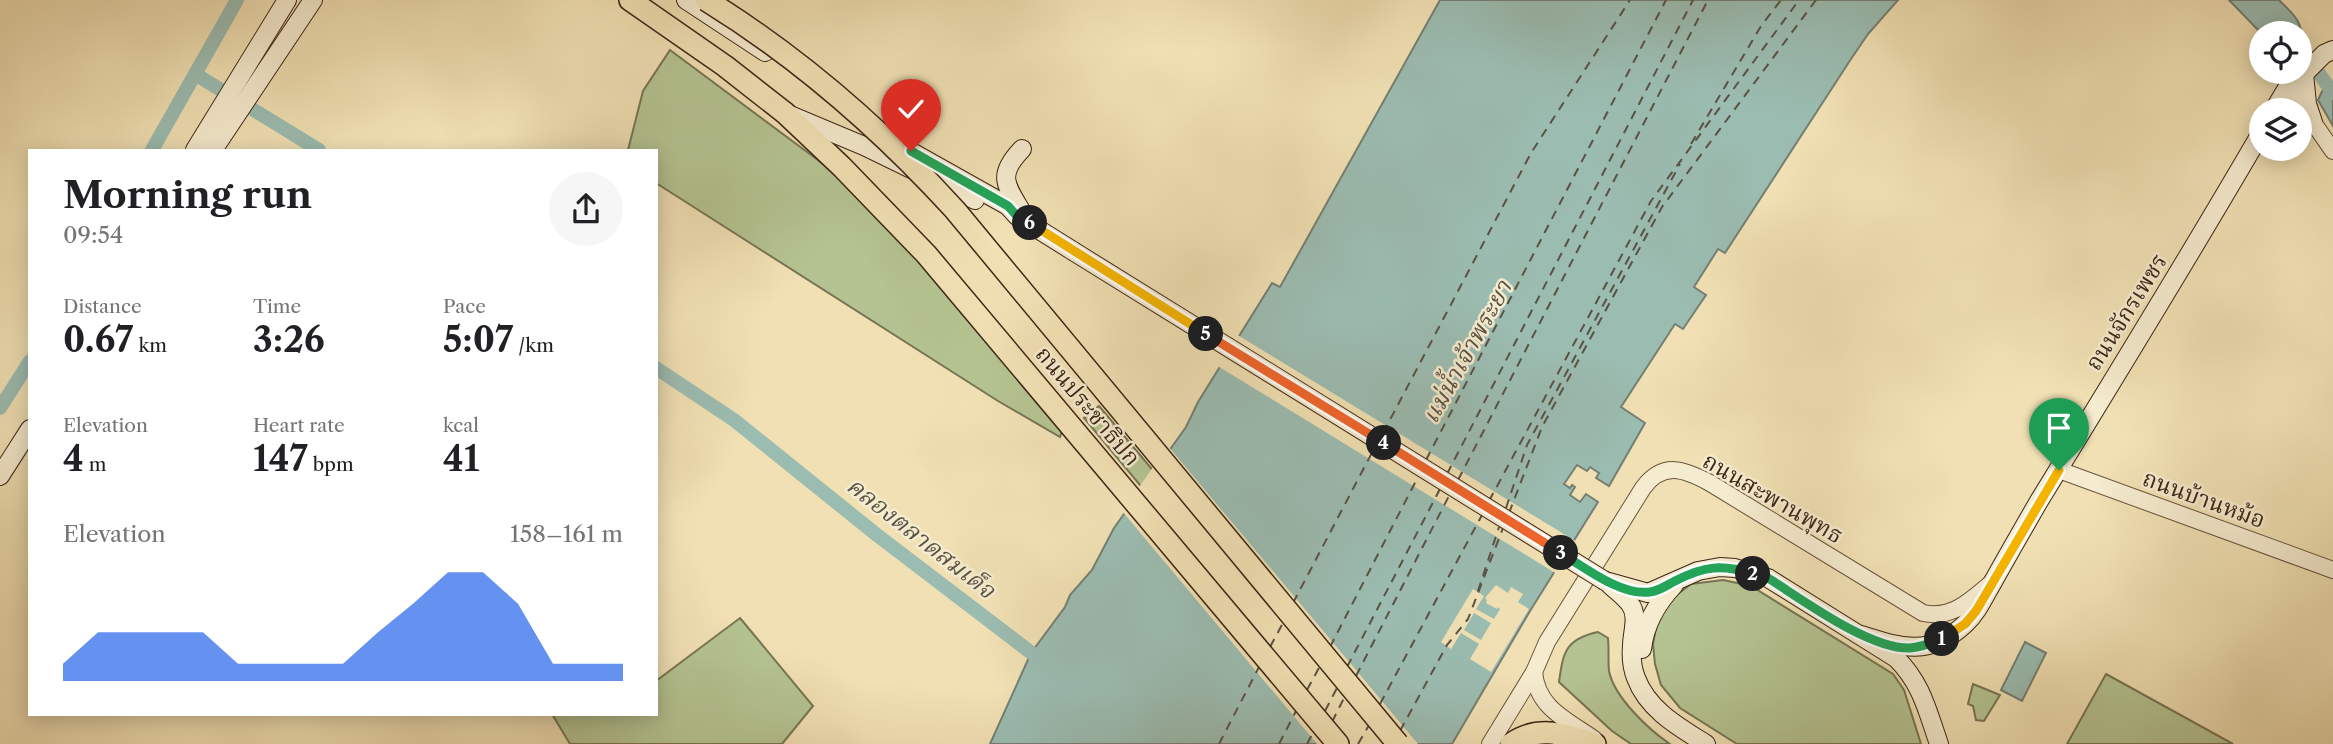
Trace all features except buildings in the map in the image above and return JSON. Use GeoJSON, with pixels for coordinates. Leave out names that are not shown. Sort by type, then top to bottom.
{"type":"FeatureCollection","features":[{"type":"Feature","properties":{"kind":"main road"},"geometry":{"type":"LineString","coordinates":[[250,79],[288,0]]}},
{"type":"Feature","properties":{"kind":"main road"},"geometry":{"type":"LineString","coordinates":[[196,149],[313,0]]}},
{"type":"Feature","properties":{"kind":"main road","name":"ถนนประชาธิปก"},"geometry":{"type":"LineString","coordinates":[[630,0],[725,66],[785,113],[842,167],[926,254],[1338,744]]}},
{"type":"Feature","properties":{"kind":"main road"},"geometry":{"type":"LineString","coordinates":[[686,0],[760,48],[863,124],[1008,206],[1022,219],[1073,251],[1605,580],[1632,605],[1635,618],[1632,660],[1636,678],[1654,707],[1672,723],[1706,744]]}},
{"type":"Feature","properties":{"kind":"main road","name":"ถนนประชาธิปก"},"geometry":{"type":"LineString","coordinates":[[706,0],[806,69],[876,128],[913,164],[955,210],[1398,744]]}},
{"type":"Feature","properties":{"kind":"main road"},"geometry":{"type":"LineString","coordinates":[[2312,66],[2329,52]]}},
{"type":"Feature","properties":{"kind":"main road"},"geometry":{"type":"LineString","coordinates":[[213,149],[233,104]]}},
{"type":"Feature","properties":{"kind":"main road","name":"ถนนประชาธิปก"},"geometry":{"type":"LineString","coordinates":[[785,113],[864,146],[1004,214],[1022,219]]}},
{"type":"Feature","properties":{"kind":"main road"},"geometry":{"type":"LineString","coordinates":[[1022,149],[1009,163],[1005,177],[1022,219]]}},
{"type":"Feature","properties":{"kind":"main road","name":"ถนนจักรเพชร"},"geometry":{"type":"LineString","coordinates":[[1861,635],[1908,648],[1935,642],[1965,624],[1976,611],[2249,154]]}},
{"type":"Feature","properties":{"kind":"main road"},"geometry":{"type":"LineString","coordinates":[[0,476],[28,432]]}},
{"type":"Feature","properties":{"kind":"main road"},"geometry":{"type":"LineString","coordinates":[[1605,580],[1648,593],[1698,571],[1720,567],[1735,568],[1768,578],[1896,657],[1911,673],[1922,693],[1939,744]]}},
{"type":"Feature","properties":{"kind":"main road"},"geometry":{"type":"LineString","coordinates":[[1654,707],[1643,666],[1643,638],[1656,608],[1683,577]]}},
{"type":"Feature","properties":{"kind":"main road"},"geometry":{"type":"LineString","coordinates":[[1511,744],[1522,737],[1542,731],[1556,732],[1595,744]]}},
{"type":"Feature","properties":{"kind":"street"},"geometry":{"type":"LineString","coordinates":[[2312,127],[2333,151]]}},
{"type":"Feature","properties":{"kind":"street","name":"ถนนบ้านหม้อ"},"geometry":{"type":"LineString","coordinates":[[2059,470],[2333,570]]}},
{"type":"Feature","properties":{"kind":"street","name":"ถนนสะพานพุทธ"},"geometry":{"type":"LineString","coordinates":[[1490,744],[1534,672],[1547,642],[1643,488],[1656,474],[1663,471],[1680,471],[1710,483],[1923,613],[1934,615],[1954,611],[1993,582]]}},
{"type":"Feature","properties":{"kind":"street"},"geometry":{"type":"LineString","coordinates":[[1534,672],[1535,685],[1545,704],[1601,744]]}},
{"type":"Feature","properties":{"kind":"green space"},"geometry":{"type":"Polygon","coordinates":[[[670,50],[834,172],[918,255],[1063,428],[1060,437],[998,401],[658,184],[658,149],[628,149],[643,91],[670,50]]]}},
{"type":"Feature","properties":{"kind":"green space"},"geometry":{"type":"Polygon","coordinates":[[[1099,406],[1382,744],[1356,744],[1084,418],[1099,406]]]}},
{"type":"Feature","properties":{"kind":"green space"},"geometry":{"type":"Polygon","coordinates":[[[1723,580],[1751,586],[1893,674],[1904,690],[1921,744],[1737,744],[1680,708],[1661,685],[1655,664],[1653,644],[1657,623],[1670,600],[1691,584],[1723,580]]]}},
{"type":"Feature","properties":{"kind":"green space"},"geometry":{"type":"Polygon","coordinates":[[[740,618],[813,706],[782,744],[570,744],[553,716],[658,716],[658,680],[740,618]]]}},
{"type":"Feature","properties":{"kind":"green space"},"geometry":{"type":"Polygon","coordinates":[[[1598,632],[1608,638],[1609,671],[1625,702],[1643,722],[1670,744],[1631,744],[1612,731],[1559,682],[1564,655],[1572,643],[1598,632]]]}},
{"type":"Feature","properties":{"kind":"green space"},"geometry":{"type":"Polygon","coordinates":[[[2106,674],[2233,744],[2067,744],[2106,674]]]}},
{"type":"Feature","properties":{"kind":"green space"},"geometry":{"type":"Polygon","coordinates":[[[1973,684],[2000,695],[1984,721],[1976,720],[1973,706],[1968,704],[1973,684]]]}},
{"type":"Feature","properties":{"kind":"water","name":"แม่น้ำเจ้าพระยา"},"geometry":{"type":"Polygon","coordinates":[[[1440,0],[1898,0],[1868,34],[1725,253],[1718,249],[1694,287],[1706,295],[1683,329],[1675,324],[1621,407],[1645,423],[1609,486],[1596,478],[1599,473],[1590,467],[1587,471],[1577,465],[1564,484],[1570,488],[1572,485],[1575,487],[1570,495],[1580,502],[1586,494],[1598,502],[1452,744],[990,744],[1031,653],[1065,607],[1070,595],[1092,570],[1114,528],[1186,427],[1198,402],[1272,283],[1280,287],[1440,0]]]}},
{"type":"Feature","properties":{"kind":"water"},"geometry":{"type":"Polygon","coordinates":[[[2229,0],[2279,0],[2297,21],[2249,21],[2229,0]]]}},
{"type":"Feature","properties":{"kind":"water"},"geometry":{"type":"Polygon","coordinates":[[[2333,84],[2333,126],[2318,100],[2325,87],[2333,84]]]}},
{"type":"Feature","properties":{"kind":"water"},"geometry":{"type":"Polygon","coordinates":[[[2025,642],[2046,653],[2022,701],[2001,690],[2025,642]]]}},
{"type":"Feature","properties":{"kind":"pier"},"geometry":{"type":"Polygon","coordinates":[[[1236,334],[1577,542],[1557,574],[1216,365],[1236,334]]]}},
{"type":"Feature","properties":{"kind":"pier"},"geometry":{"type":"Polygon","coordinates":[[[1168,446],[1418,744],[1317,744],[1122,511],[1168,446]]]}},
{"type":"Feature","properties":{"kind":"pier"},"geometry":{"type":"Polygon","coordinates":[[[1496,585],[1508,593],[1511,587],[1523,594],[1518,602],[1529,609],[1491,672],[1470,659],[1479,644],[1461,633],[1451,649],[1441,642],[1473,589],[1484,596],[1476,609],[1494,619],[1500,609],[1486,603],[1485,598],[1496,585]],[[1474,613],[1464,630],[1481,640],[1491,623],[1474,613]]]}},
{"type":"Feature","properties":{"kind":"waterway","name":"คลองตลาดสมเด็จ"},"geometry":{"type":"LineString","coordinates":[[153,149],[237,0]]}},
{"type":"Feature","properties":{"kind":"waterway"},"geometry":{"type":"LineString","coordinates":[[2312,64],[2333,93]]}},
{"type":"Feature","properties":{"kind":"waterway","name":"คลองตลาดสมเด็จ"},"geometry":{"type":"LineString","coordinates":[[195,74],[317,149]]}},
{"type":"Feature","properties":{"kind":"waterway"},"geometry":{"type":"LineString","coordinates":[[0,408],[28,364]]}},
{"type":"Feature","properties":{"kind":"waterway","name":"คลองตลาดสมเด็จ"},"geometry":{"type":"LineString","coordinates":[[658,369],[734,420],[877,535],[1046,664]]}},
{"type":"Feature","properties":{"kind":"ferry route"},"geometry":{"type":"LineString","coordinates":[[1383,433],[1531,153],[1630,0]]}},
{"type":"Feature","properties":{"kind":"ferry route"},"geometry":{"type":"LineString","coordinates":[[1426,460],[1666,0]]}},
{"type":"Feature","properties":{"kind":"ferry route"},"geometry":{"type":"LineString","coordinates":[[1447,474],[1693,0]]}},
{"type":"Feature","properties":{"kind":"ferry route"},"geometry":{"type":"LineString","coordinates":[[1458,480],[1708,0]]}},
{"type":"Feature","properties":{"kind":"ferry route"},"geometry":{"type":"LineString","coordinates":[[1691,144],[1761,26],[1781,0]]}},
{"type":"Feature","properties":{"kind":"ferry route"},"geometry":{"type":"LineString","coordinates":[[1489,501],[1651,201],[1799,0]]}},
{"type":"Feature","properties":{"kind":"ferry route"},"geometry":{"type":"LineString","coordinates":[[1509,513],[1542,427],[1662,207],[1816,0]]}},
{"type":"Feature","properties":{"kind":"ferry route"},"geometry":{"type":"LineString","coordinates":[[1506,508],[1527,445],[1680,164]]}},
{"type":"Feature","properties":{"kind":"ferry route"},"geometry":{"type":"LineString","coordinates":[[1293,603],[1375,447]]}},
{"type":"Feature","properties":{"kind":"ferry route"},"geometry":{"type":"LineString","coordinates":[[1330,647],[1419,475]]}},
{"type":"Feature","properties":{"kind":"ferry route"},"geometry":{"type":"LineString","coordinates":[[1347,667],[1440,489]]}},
{"type":"Feature","properties":{"kind":"ferry route"},"geometry":{"type":"LineString","coordinates":[[1356,676],[1450,494]]}},
{"type":"Feature","properties":{"kind":"ferry route"},"geometry":{"type":"LineString","coordinates":[[1380,704],[1482,515]]}},
{"type":"Feature","properties":{"kind":"ferry route"},"geometry":{"type":"LineString","coordinates":[[1478,591],[1499,527]]}},
{"type":"Feature","properties":{"kind":"ferry route"},"geometry":{"type":"LineString","coordinates":[[1400,731],[1447,645],[1468,619],[1503,528]]}},
{"type":"Feature","properties":{"kind":"ferry route"},"geometry":{"type":"LineString","coordinates":[[1270,647],[1284,621]]}},
{"type":"Feature","properties":{"kind":"ferry route"},"geometry":{"type":"LineString","coordinates":[[1307,690],[1321,664]]}},
{"type":"Feature","properties":{"kind":"ferry route"},"geometry":{"type":"LineString","coordinates":[[1219,744],[1259,667]]}},
{"type":"Feature","properties":{"kind":"ferry route"},"geometry":{"type":"LineString","coordinates":[[1325,711],[1337,688]]}},
{"type":"Feature","properties":{"kind":"ferry route"},"geometry":{"type":"LineString","coordinates":[[1332,722],[1345,696]]}},
{"type":"Feature","properties":{"kind":"ferry route"},"geometry":{"type":"LineString","coordinates":[[1279,744],[1296,711]]}},
{"type":"Feature","properties":{"kind":"ferry route"},"geometry":{"type":"LineString","coordinates":[[1358,744],[1369,725]]}},
{"type":"Feature","properties":{"kind":"ferry route"},"geometry":{"type":"LineString","coordinates":[[1307,744],[1314,731]]}},
{"type":"Feature","properties":{"kind":"route"},"geometry":{"type":"LineString","coordinates":[[911,151],[1008,206],[1017,216],[1605,580],[1641,592],[1656,591],[1708,568],[1735,568],[1768,578],[1861,635],[1896,646],[1922,646],[1944,638],[1965,624],[1976,611],[2059,470]]}}]}
